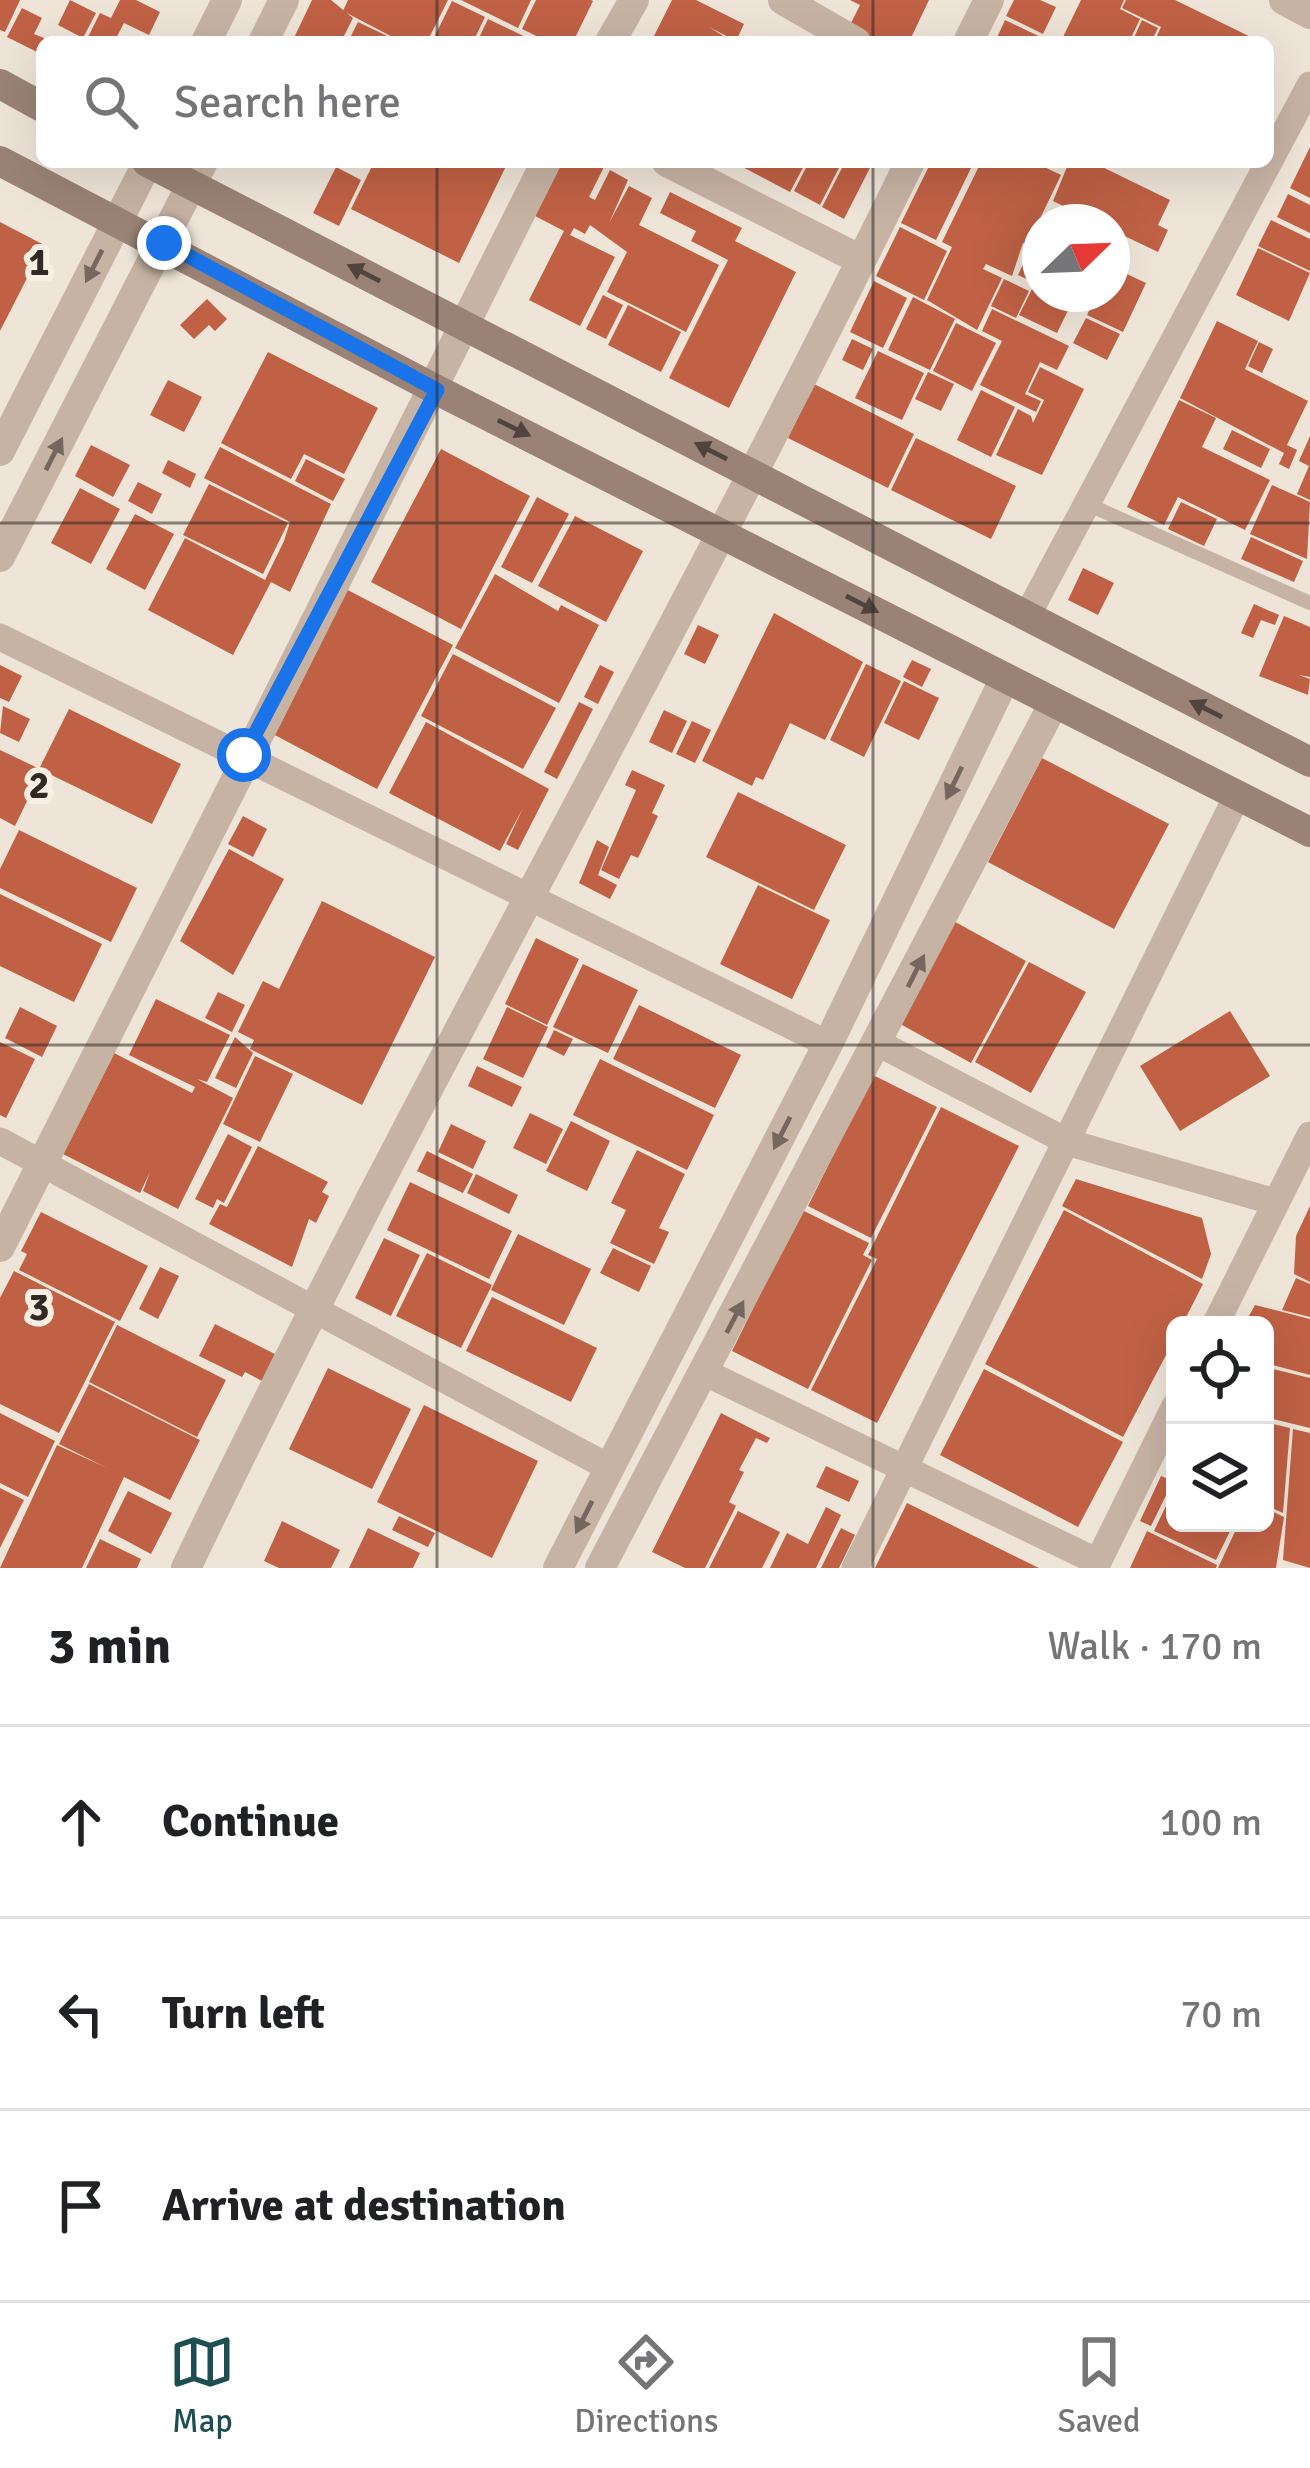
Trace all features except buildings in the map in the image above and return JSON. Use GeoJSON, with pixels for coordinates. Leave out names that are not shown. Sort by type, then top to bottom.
{"type":"FeatureCollection","features":[{"type":"Feature","properties":{"kind":"main road"},"geometry":{"type":"LineString","coordinates":[[0,84],[36,103]]}},
{"type":"Feature","properties":{"kind":"main road"},"geometry":{"type":"LineString","coordinates":[[0,160],[437,390],[1310,832]]}},
{"type":"Feature","properties":{"kind":"main road"},"geometry":{"type":"LineString","coordinates":[[197,173],[466,325],[1310,762]]}},
{"type":"Feature","properties":{"kind":"street"},"geometry":{"type":"LineString","coordinates":[[209,36],[227,0]]}},
{"type":"Feature","properties":{"kind":"street"},"geometry":{"type":"LineString","coordinates":[[266,36],[284,0]]}},
{"type":"Feature","properties":{"kind":"street"},"geometry":{"type":"LineString","coordinates":[[613,36],[634,0]]}},
{"type":"Feature","properties":{"kind":"street"},"geometry":{"type":"LineString","coordinates":[[783,0],[846,36]]}},
{"type":"Feature","properties":{"kind":"street"},"geometry":{"type":"LineString","coordinates":[[971,36],[989,0]]}},
{"type":"Feature","properties":{"kind":"street"},"geometry":{"type":"LineString","coordinates":[[1285,0],[1310,14]]}},
{"type":"Feature","properties":{"kind":"street"},"geometry":{"type":"LineString","coordinates":[[1274,153],[1310,85]]}},
{"type":"Feature","properties":{"kind":"street"},"geometry":{"type":"LineString","coordinates":[[0,452],[144,168]]}},
{"type":"Feature","properties":{"kind":"street"},"geometry":{"type":"LineString","coordinates":[[0,1246],[244,755],[437,390],[543,168]]}},
{"type":"Feature","properties":{"kind":"street"},"geometry":{"type":"LineString","coordinates":[[679,168],[861,260]]}},
{"type":"Feature","properties":{"kind":"street"},"geometry":{"type":"LineString","coordinates":[[186,1568],[310,1309],[724,532],[907,168]]}},
{"type":"Feature","properties":{"kind":"street"},"geometry":{"type":"LineString","coordinates":[[1027,616],[1266,168]]}},
{"type":"Feature","properties":{"kind":"street"},"geometry":{"type":"LineString","coordinates":[[0,557],[197,173]]}},
{"type":"Feature","properties":{"kind":"street"},"geometry":{"type":"LineString","coordinates":[[0,637],[828,1044]]}},
{"type":"Feature","properties":{"kind":"street"},"geometry":{"type":"LineString","coordinates":[[558,1568],[828,1044],[1005,678]]}},
{"type":"Feature","properties":{"kind":"street"},"geometry":{"type":"LineString","coordinates":[[600,1568],[1054,703]]}},
{"type":"Feature","properties":{"kind":"street"},"geometry":{"type":"LineString","coordinates":[[856,1568],[1070,1143],[1238,794]]}},
{"type":"Feature","properties":{"kind":"street"},"geometry":{"type":"LineString","coordinates":[[878,1043],[1070,1143],[1275,1202]]}},
{"type":"Feature","properties":{"kind":"street"},"geometry":{"type":"LineString","coordinates":[[1219,1316],[1310,1135]]}},
{"type":"Feature","properties":{"kind":"street"},"geometry":{"type":"LineString","coordinates":[[0,1141],[610,1468]]}},
{"type":"Feature","properties":{"kind":"street"},"geometry":{"type":"LineString","coordinates":[[706,1373],[1097,1565],[1166,1424]]}},
{"type":"Feature","properties":{"kind":"lane"},"geometry":{"type":"LineString","coordinates":[[1087,504],[1310,603]]}},
{"type":"Feature","properties":{"kind":"route"},"geometry":{"type":"LineString","coordinates":[[164,243],[437,390],[244,755]]}}]}
